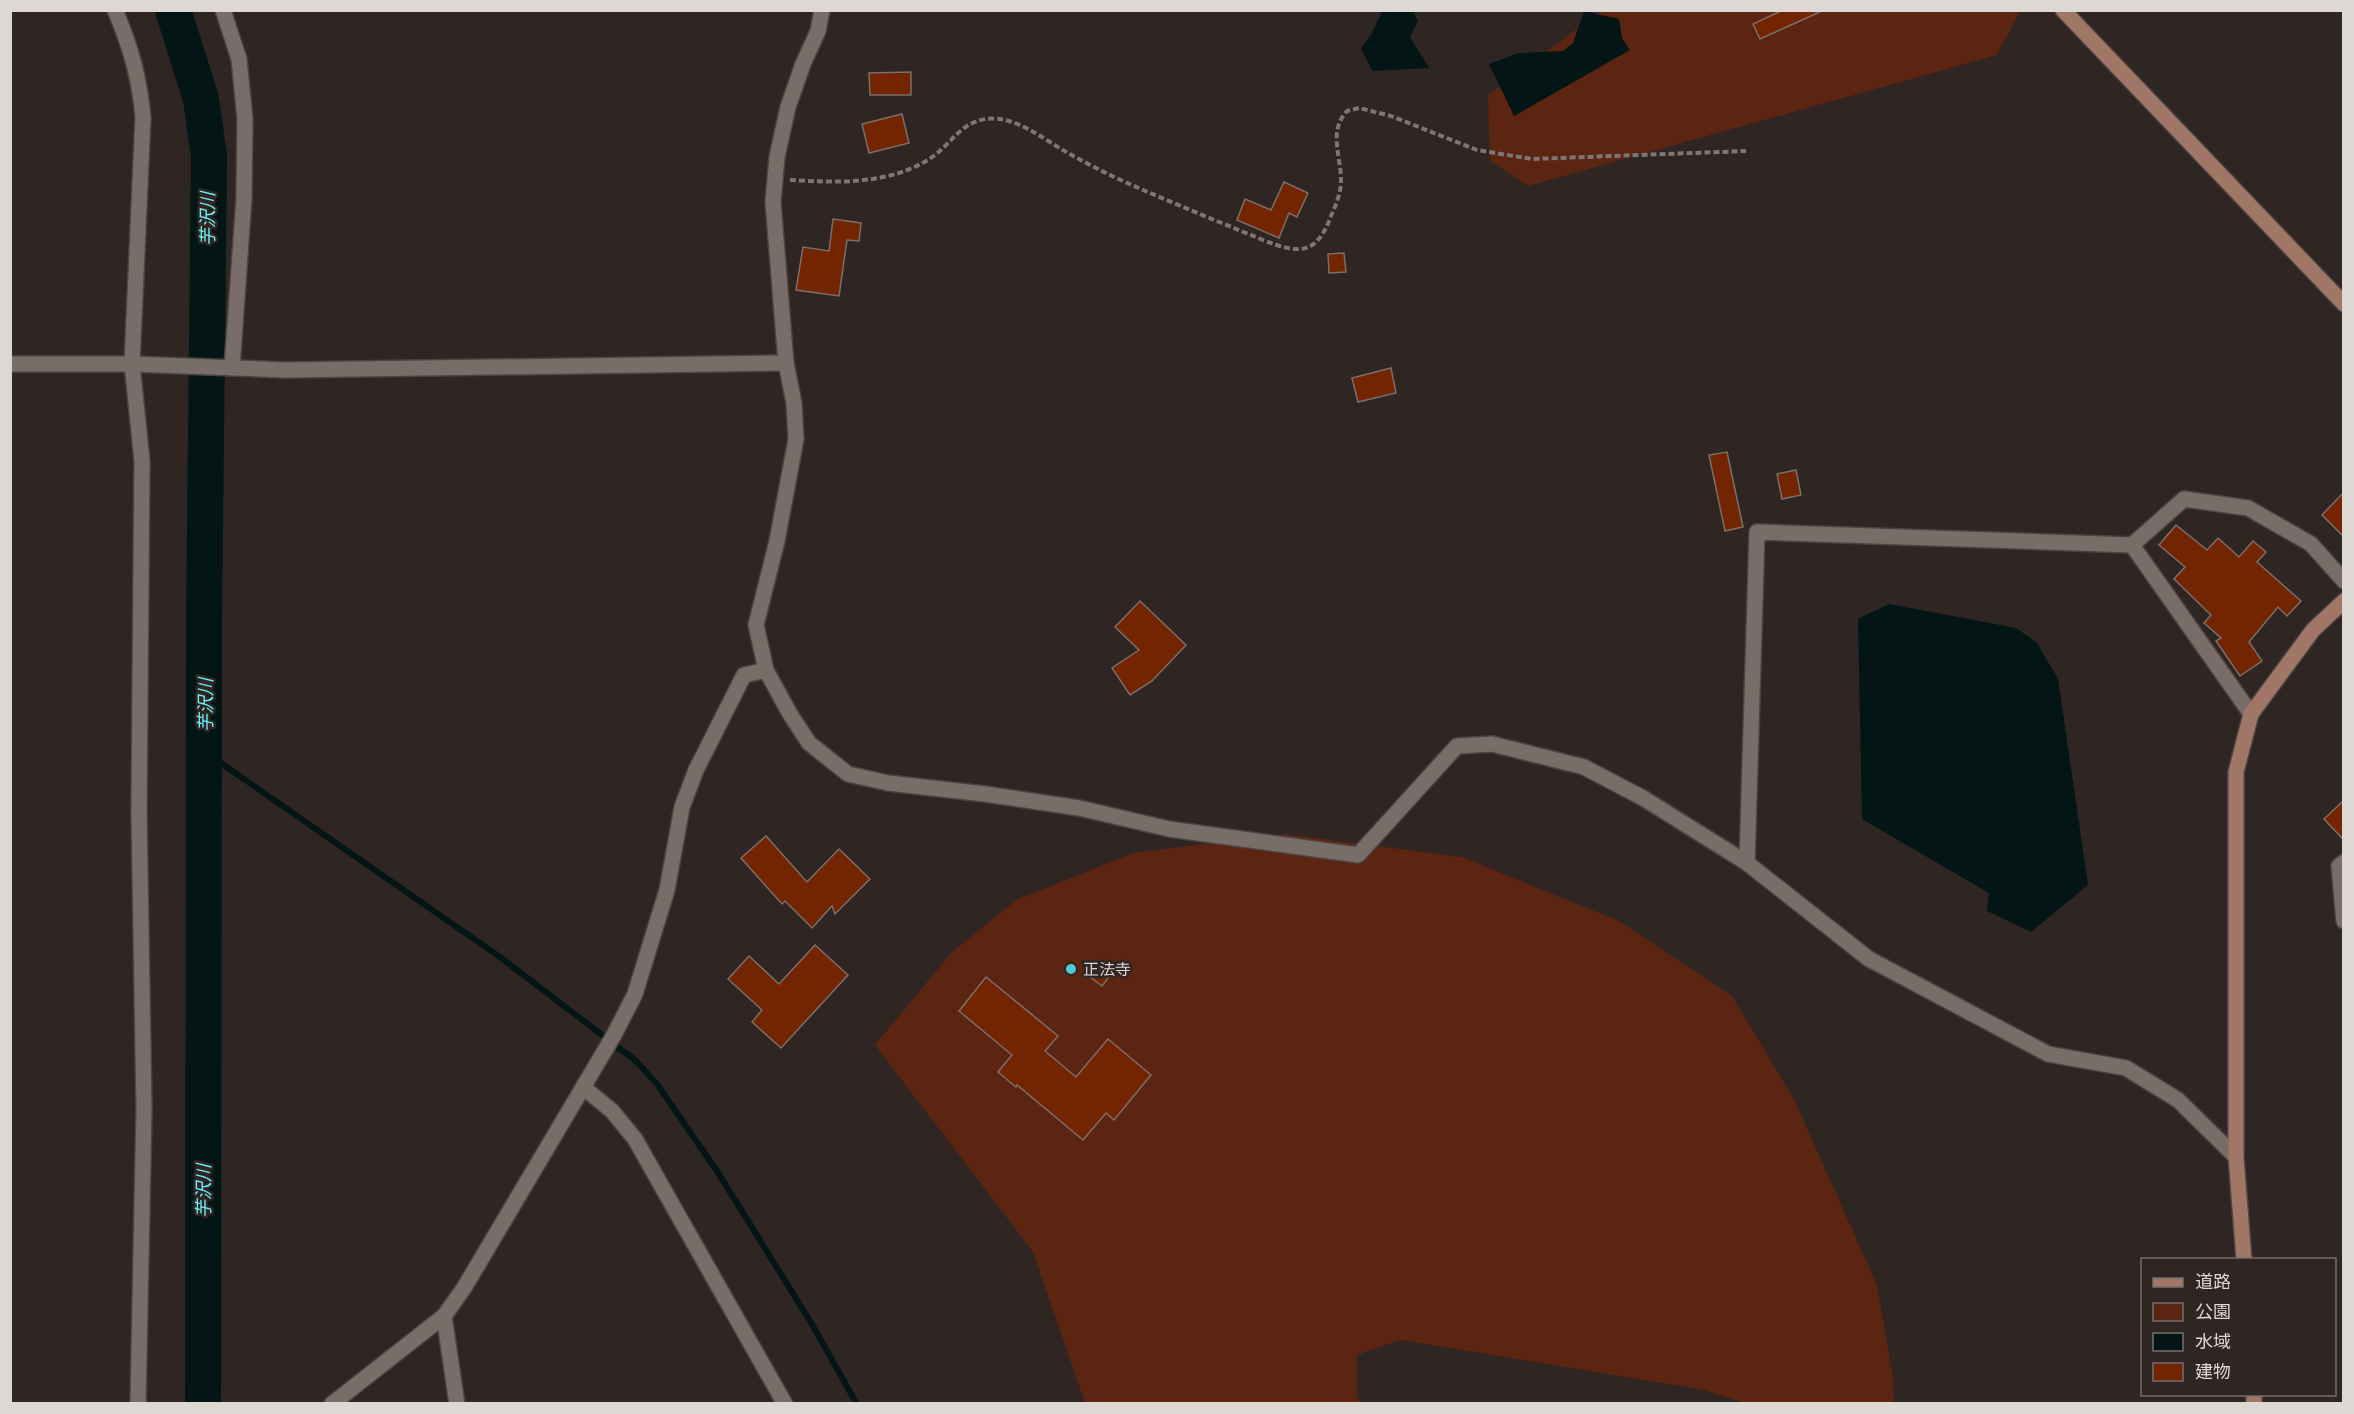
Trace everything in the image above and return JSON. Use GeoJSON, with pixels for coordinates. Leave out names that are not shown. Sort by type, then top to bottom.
{"type":"FeatureCollection","features":[{"type":"Feature","properties":{"kind":"street"},"geometry":{"type":"LineString","coordinates":[[115,10],[139,78],[143,117],[132,364],[142,461],[140,810],[144,1109],[138,1404]]}},
{"type":"Feature","properties":{"kind":"street"},"geometry":{"type":"LineString","coordinates":[[224,10],[239,59],[244,119],[244,198],[225,368]]}},
{"type":"Feature","properties":{"kind":"street"},"geometry":{"type":"LineString","coordinates":[[822,10],[818,31],[803,64],[788,107],[777,157],[773,212],[786,363],[794,403],[796,439],[777,541],[756,625],[766,670],[809,743],[848,774],[888,783],[997,795],[1079,808],[1169,829],[1358,855],[1457,746],[1492,744],[1584,766],[1643,798],[1747,863],[1869,959],[2048,1054],[2126,1068],[2178,1100],[2236,1157]]}},
{"type":"Feature","properties":{"kind":"street"},"geometry":{"type":"LineString","coordinates":[[2063,10],[2343,304]]}},
{"type":"Feature","properties":{"kind":"street"},"geometry":{"type":"LineString","coordinates":[[10,364],[132,364],[285,370],[786,363]]}},
{"type":"Feature","properties":{"kind":"street"},"geometry":{"type":"LineString","coordinates":[[1747,863],[1757,532],[2132,545],[2184,500],[2248,508],[2311,544],[2343,581]]}},
{"type":"Feature","properties":{"kind":"street"},"geometry":{"type":"LineString","coordinates":[[2132,545],[2251,714]]}},
{"type":"Feature","properties":{"kind":"street"},"geometry":{"type":"LineString","coordinates":[[2244,1258],[2236,1157],[2236,772],[2251,714],[2313,630],[2343,601]]}},
{"type":"Feature","properties":{"kind":"street"},"geometry":{"type":"LineString","coordinates":[[332,1404],[444,1316],[464,1288],[612,1038],[635,994],[667,890],[682,807],[696,770],[744,675],[766,670]]}},
{"type":"Feature","properties":{"kind":"street"},"geometry":{"type":"LineString","coordinates":[[2343,862],[2339,866],[2343,921]]}},
{"type":"Feature","properties":{"kind":"street"},"geometry":{"type":"LineString","coordinates":[[584,1084],[612,1111],[635,1139],[785,1404]]}},
{"type":"Feature","properties":{"kind":"street"},"geometry":{"type":"LineString","coordinates":[[444,1316],[457,1404]]}},
{"type":"Feature","properties":{"kind":"path"},"geometry":{"type":"LineString","coordinates":[[775,178],[817,182],[872,180],[914,167],[936,155],[952,137],[969,124],[984,119],[1000,119],[1019,125],[1123,181],[1282,248],[1304,249],[1316,244],[1326,231],[1338,199],[1341,182],[1336,128],[1347,111],[1359,108],[1391,116],[1477,150],[1532,159],[1746,151]]}},
{"type":"Feature","properties":{"kind":"green space"},"geometry":{"type":"Polygon","coordinates":[[[1601,11],[2020,11],[1997,55],[1528,186],[1490,161],[1488,95],[1601,11]]]}},
{"type":"Feature","properties":{"kind":"green space"},"geometry":{"type":"Polygon","coordinates":[[[1285,834],[1462,857],[1619,921],[1732,996],[1795,1101],[1877,1285],[1893,1378],[1894,1403],[1745,1403],[1700,1389],[1400,1340],[1357,1355],[1357,1396],[1361,1403],[1085,1403],[1033,1252],[875,1045],[951,953],[1016,900],[1133,853],[1285,834]]]}},
{"type":"Feature","properties":{"kind":"water"},"geometry":{"type":"Polygon","coordinates":[[[1382,11],[1413,11],[1418,21],[1410,37],[1429,68],[1372,71],[1361,48],[1372,33],[1382,11]]]}},
{"type":"Feature","properties":{"kind":"water"},"geometry":{"type":"Polygon","coordinates":[[[1584,11],[1619,19],[1622,38],[1630,50],[1514,116],[1489,64],[1519,53],[1563,51],[1573,43],[1584,11]]]}},
{"type":"Feature","properties":{"kind":"water"},"geometry":{"type":"Polygon","coordinates":[[[1889,604],[2016,628],[2037,643],[2058,679],[2088,885],[2031,932],[1987,911],[1989,893],[1862,819],[1858,619],[1889,604]]]}},
{"type":"Feature","properties":{"kind":"building"},"geometry":{"type":"Polygon","coordinates":[[[1783,10],[1824,10],[1760,39],[1753,24],[1783,10]]]}},
{"type":"Feature","properties":{"kind":"building"},"geometry":{"type":"Polygon","coordinates":[[[911,72],[911,95],[870,95],[869,73],[911,72]]]}},
{"type":"Feature","properties":{"kind":"building"},"geometry":{"type":"Polygon","coordinates":[[[902,114],[909,143],[869,153],[862,124],[902,114]]]}},
{"type":"Feature","properties":{"kind":"building"},"geometry":{"type":"Polygon","coordinates":[[[1284,182],[1308,193],[1297,217],[1289,213],[1279,238],[1237,220],[1245,199],[1271,210],[1284,182]]]}},
{"type":"Feature","properties":{"kind":"building"},"geometry":{"type":"Polygon","coordinates":[[[833,219],[861,223],[859,241],[847,240],[839,296],[796,290],[803,247],[829,251],[833,219]]]}},
{"type":"Feature","properties":{"kind":"building"},"geometry":{"type":"Polygon","coordinates":[[[1344,253],[1346,272],[1329,273],[1328,254],[1344,253]]]}},
{"type":"Feature","properties":{"kind":"building"},"geometry":{"type":"Polygon","coordinates":[[[1391,368],[1396,393],[1358,402],[1352,378],[1391,368]]]}},
{"type":"Feature","properties":{"kind":"building"},"geometry":{"type":"Polygon","coordinates":[[[1727,452],[1743,527],[1725,531],[1709,455],[1727,452]]]}},
{"type":"Feature","properties":{"kind":"building"},"geometry":{"type":"Polygon","coordinates":[[[1796,470],[1801,495],[1782,499],[1777,474],[1796,470]]]}},
{"type":"Feature","properties":{"kind":"building"},"geometry":{"type":"Polygon","coordinates":[[[2343,493],[2343,536],[2322,515],[2343,493]]]}},
{"type":"Feature","properties":{"kind":"building"},"geometry":{"type":"Polygon","coordinates":[[[2176,525],[2207,550],[2218,538],[2239,557],[2253,541],[2266,552],[2257,562],[2301,601],[2287,616],[2278,607],[2249,642],[2262,661],[2240,676],[2216,641],[2221,638],[2204,623],[2211,615],[2174,579],[2185,567],[2159,545],[2176,525]]]}},
{"type":"Feature","properties":{"kind":"building"},"geometry":{"type":"Polygon","coordinates":[[[1140,601],[1186,645],[1152,681],[1130,695],[1112,668],[1139,650],[1115,627],[1140,601]]]}},
{"type":"Feature","properties":{"kind":"building"},"geometry":{"type":"Polygon","coordinates":[[[2343,801],[2343,839],[2324,819],[2343,801]]]}},
{"type":"Feature","properties":{"kind":"building"},"geometry":{"type":"Polygon","coordinates":[[[766,836],[807,882],[839,849],[870,879],[835,914],[832,906],[812,928],[785,901],[782,904],[741,858],[766,836]]]}},
{"type":"Feature","properties":{"kind":"building"},"geometry":{"type":"Polygon","coordinates":[[[815,945],[848,975],[781,1048],[752,1022],[762,1010],[728,979],[749,956],[779,984],[815,945]]]}},
{"type":"Feature","properties":{"kind":"building"},"geometry":{"type":"Polygon","coordinates":[[[1101,961],[1114,970],[1102,986],[1090,977],[1101,961]]]}},
{"type":"Feature","properties":{"kind":"building"},"geometry":{"type":"Polygon","coordinates":[[[986,977],[1058,1036],[1045,1051],[1076,1077],[1108,1039],[1151,1075],[1114,1120],[1106,1113],[1083,1140],[998,1072],[1012,1055],[959,1011],[986,977]]]}},
{"type":"Feature","properties":{"kind":"waterway","name":"芋沢川"},"geometry":{"type":"LineString","coordinates":[[173,10],[201,99],[209,156],[204,624],[203,1404]]}},
{"type":"Feature","properties":{"kind":"waterway"},"geometry":{"type":"LineString","coordinates":[[205,752],[500,957],[636,1061],[657,1084],[717,1171],[810,1321],[857,1404]]}},
{"type":"Feature","properties":{"kind":"place","name":"正法寺"},"geometry":{"type":"Point","coordinates":[1071,969]}}]}
